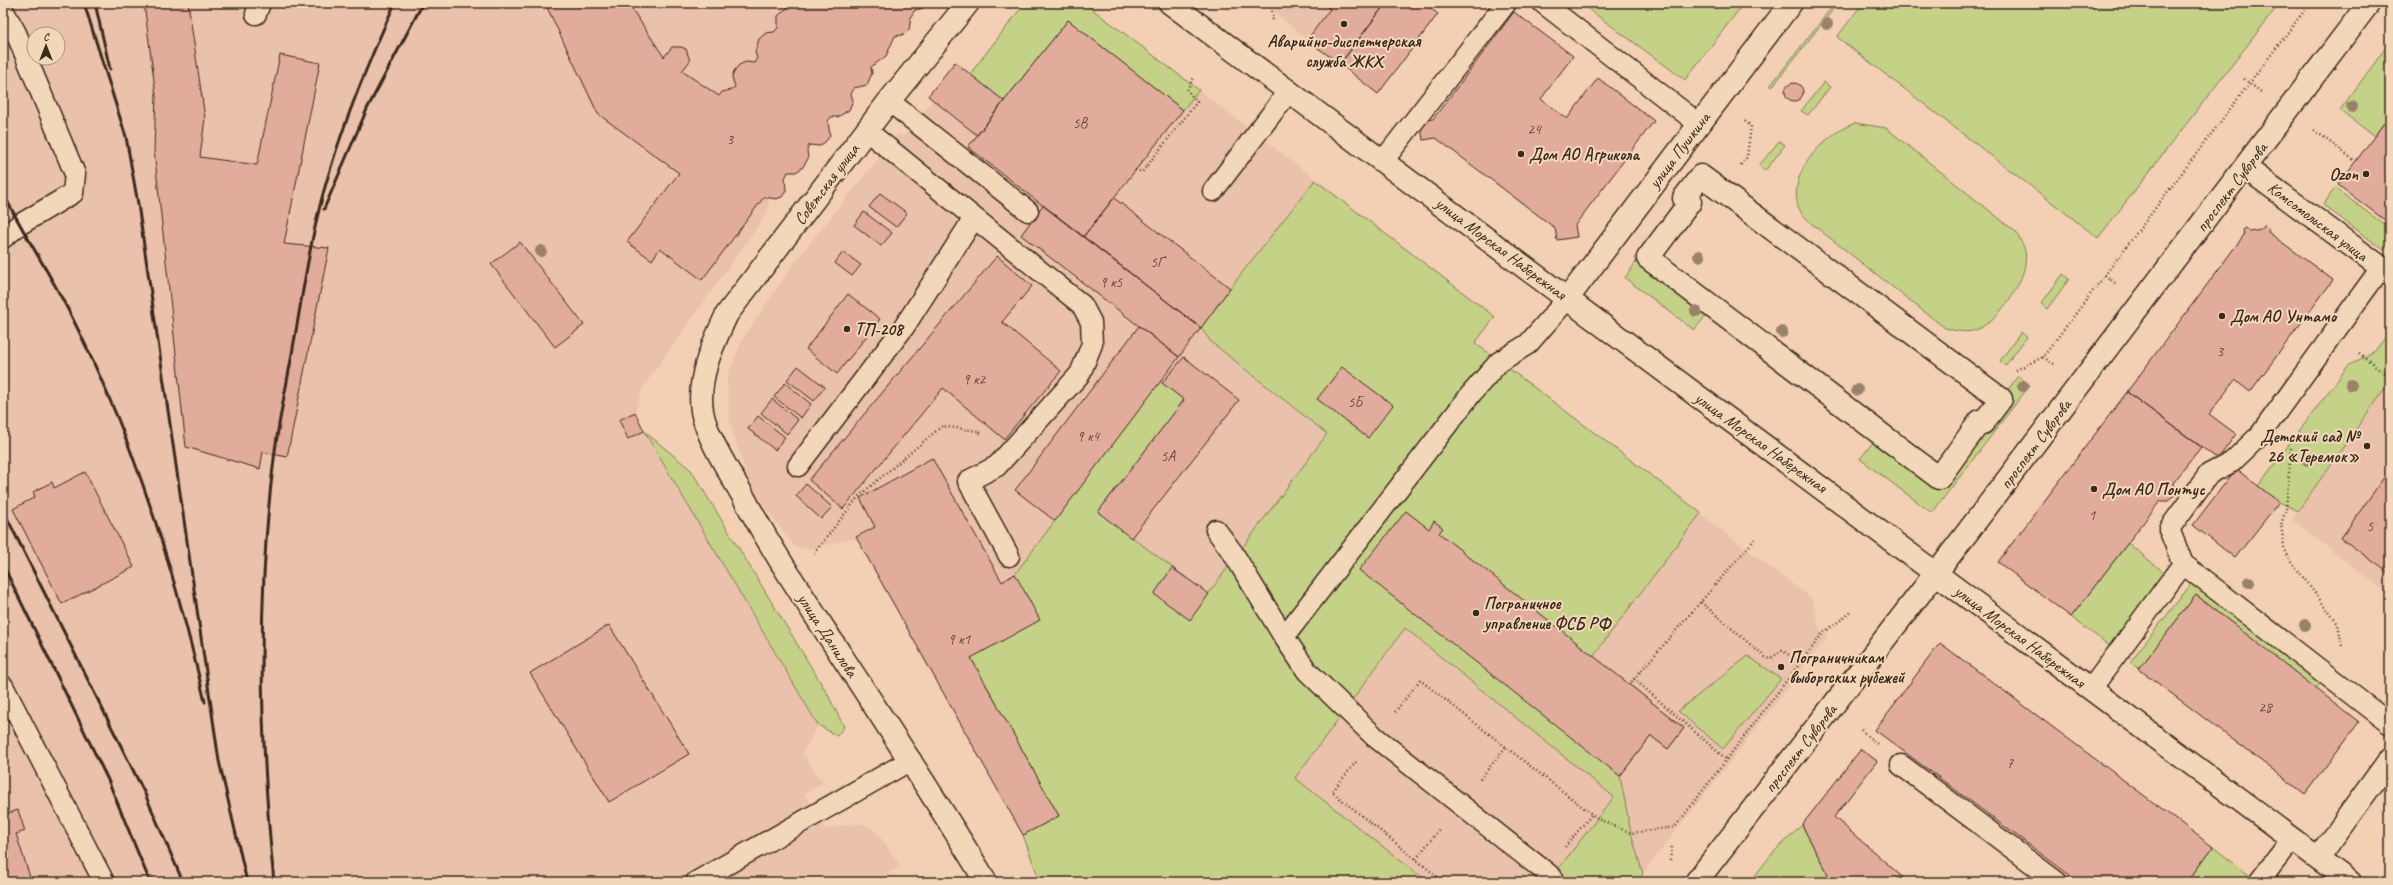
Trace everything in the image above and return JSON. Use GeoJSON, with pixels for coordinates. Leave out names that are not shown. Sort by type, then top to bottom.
{"type":"FeatureCollection","features":[{"type":"Feature","properties":{"kind":"street","name":"Советская улица"},"geometry":{"type":"LineString","coordinates":[[703,375],[713,344],[727,314],[889,101],[968,3]]}},
{"type":"Feature","properties":{"kind":"street","name":"улица Морская Набережная"},"geometry":{"type":"LineString","coordinates":[[1170,3],[2350,882]]}},
{"type":"Feature","properties":{"kind":"street","name":"улица Пушкина"},"geometry":{"type":"LineString","coordinates":[[1568,298],[1791,3]]}},
{"type":"Feature","properties":{"kind":"street","name":"проспект Суворова"},"geometry":{"type":"LineString","coordinates":[[1696,882],[1936,573],[2246,168],[2369,3]]}},
{"type":"Feature","properties":{"kind":"street","name":"Комсомольская улица"},"geometry":{"type":"LineString","coordinates":[[2246,168],[2386,271]]}},
{"type":"Feature","properties":{"kind":"street"},"geometry":{"type":"LineString","coordinates":[[1701,176],[2002,399],[1983,423],[1980,421],[1938,478],[1648,258],[1690,202],[1684,198],[1701,176]]}},
{"type":"Feature","properties":{"kind":"street","name":"улица Данилова"},"geometry":{"type":"LineString","coordinates":[[703,375],[702,411],[714,443],[752,515],[790,577],[911,760],[986,882]]}},
{"type":"Feature","properties":{"kind":"street"},"geometry":{"type":"LineString","coordinates":[[2318,858],[2390,759]]}},
{"type":"Feature","properties":{"kind":"lane"},"geometry":{"type":"LineString","coordinates":[[1383,161],[1506,3]]}},
{"type":"Feature","properties":{"kind":"lane"},"geometry":{"type":"LineString","coordinates":[[1543,3],[1699,124]]}},
{"type":"Feature","properties":{"kind":"lane"},"geometry":{"type":"LineString","coordinates":[[3,10],[16,33],[75,174],[73,193],[19,226],[3,238]]}},
{"type":"Feature","properties":{"kind":"lane"},"geometry":{"type":"LineString","coordinates":[[1213,191],[1289,91]]}},
{"type":"Feature","properties":{"kind":"lane"},"geometry":{"type":"LineString","coordinates":[[889,101],[1028,211]]}},
{"type":"Feature","properties":{"kind":"lane"},"geometry":{"type":"LineString","coordinates":[[867,131],[1082,305],[1091,322],[1092,344],[1080,374],[997,466],[968,481],[1008,556]]}},
{"type":"Feature","properties":{"kind":"lane"},"geometry":{"type":"LineString","coordinates":[[798,466],[904,327],[974,218]]}},
{"type":"Feature","properties":{"kind":"lane"},"geometry":{"type":"LineString","coordinates":[[2386,271],[2334,334],[2260,435],[2232,462],[2209,474],[2168,529],[2183,564],[2390,724]]}},
{"type":"Feature","properties":{"kind":"lane"},"geometry":{"type":"LineString","coordinates":[[1284,637],[1470,394],[1503,359],[1528,344],[1568,298]]}},
{"type":"Feature","properties":{"kind":"lane"},"geometry":{"type":"LineString","coordinates":[[1216,530],[1233,553],[1284,637],[1307,671],[1375,737],[1552,877]]}},
{"type":"Feature","properties":{"kind":"lane"},"geometry":{"type":"LineString","coordinates":[[2091,690],[2183,564]]}},
{"type":"Feature","properties":{"kind":"lane"},"geometry":{"type":"LineString","coordinates":[[3,686],[104,882]]}},
{"type":"Feature","properties":{"kind":"lane"},"geometry":{"type":"LineString","coordinates":[[696,882],[911,760]]}},
{"type":"Feature","properties":{"kind":"lane"},"geometry":{"type":"LineString","coordinates":[[1901,765],[2057,882]]}},
{"type":"Feature","properties":{"kind":"lane"},"geometry":{"type":"LineString","coordinates":[[2259,882],[2292,839]]}},
{"type":"Feature","properties":{"kind":"path"},"geometry":{"type":"LineString","coordinates":[[1272,3],[1273,22]]}},
{"type":"Feature","properties":{"kind":"path"},"geometry":{"type":"LineString","coordinates":[[2013,371],[2043,357],[2310,3]]}},
{"type":"Feature","properties":{"kind":"path"},"geometry":{"type":"LineString","coordinates":[[1135,170],[1142,172],[1197,102],[1187,90],[1194,77]]}},
{"type":"Feature","properties":{"kind":"path"},"geometry":{"type":"LineString","coordinates":[[1740,116],[1751,126],[1747,157],[1740,166]]}},
{"type":"Feature","properties":{"kind":"path"},"geometry":{"type":"LineString","coordinates":[[2316,131],[2355,161]]}},
{"type":"Feature","properties":{"kind":"path"},"geometry":{"type":"LineString","coordinates":[[2105,275],[2115,283]]}},
{"type":"Feature","properties":{"kind":"path"},"geometry":{"type":"LineString","coordinates":[[2334,334],[2390,377]]}},
{"type":"Feature","properties":{"kind":"path"},"geometry":{"type":"LineString","coordinates":[[2043,357],[2054,364]]}},
{"type":"Feature","properties":{"kind":"path"},"geometry":{"type":"LineString","coordinates":[[790,577],[824,543],[859,496],[942,426],[978,431],[1010,453]]}},
{"type":"Feature","properties":{"kind":"path"},"geometry":{"type":"LineString","coordinates":[[2291,443],[2286,509],[2281,525],[2285,553],[2338,624],[2352,694]]}},
{"type":"Feature","properties":{"kind":"path"},"geometry":{"type":"LineString","coordinates":[[1629,685],[1755,539]]}},
{"type":"Feature","properties":{"kind":"path"},"geometry":{"type":"LineString","coordinates":[[1701,602],[1765,657],[1770,659],[1782,650],[1800,663]]}},
{"type":"Feature","properties":{"kind":"path"},"geometry":{"type":"LineString","coordinates":[[1444,882],[1332,792],[1420,680],[1598,819],[1631,833],[1675,827],[1823,633],[1853,612]]}},
{"type":"Feature","properties":{"kind":"path"},"geometry":{"type":"LineString","coordinates":[[1634,679],[1726,759]]}},
{"type":"Feature","properties":{"kind":"shaded area"},"geometry":{"type":"Polygon","coordinates":[[[3,3],[928,3],[915,10],[911,16],[909,30],[902,35],[895,36],[886,56],[871,67],[872,73],[867,85],[854,88],[849,110],[838,117],[831,117],[828,121],[830,136],[820,146],[809,146],[807,150],[808,159],[802,168],[796,172],[788,172],[785,178],[786,191],[776,199],[769,198],[767,213],[643,387],[635,412],[644,431],[818,725],[802,754],[823,782],[804,793],[826,830],[842,825],[864,824],[876,831],[900,866],[876,882],[3,882],[3,3]]]}},
{"type":"Feature","properties":{"kind":"shaded area"},"geometry":{"type":"Polygon","coordinates":[[[1025,3],[1084,3],[1199,90],[1495,317],[1475,343],[1812,599],[1820,631],[1828,636],[1636,882],[1040,882],[1023,835],[856,538],[808,549],[795,547],[751,489],[730,423],[727,379],[742,340],[794,263],[898,134],[903,137],[933,100],[928,96],[955,62],[970,73],[1025,3]]]}},
{"type":"Feature","properties":{"kind":"shaded area","name":"Аварийно-диспетчерская служба ЖКХ"},"geometry":{"type":"Polygon","coordinates":[[[1264,3],[1386,3],[1340,64],[1307,40],[1264,3]]]}},
{"type":"Feature","properties":{"kind":"shaded area","name":"Детский сад № 26 «Теремок»"},"geometry":{"type":"Polygon","coordinates":[[[2390,380],[2390,595],[2292,520],[2390,380]]]}},
{"type":"Feature","properties":{"kind":"green space"},"geometry":{"type":"Polygon","coordinates":[[[1025,3],[1084,3],[1199,90],[1183,110],[1068,20],[1004,101],[970,74],[1025,3]]]}},
{"type":"Feature","properties":{"kind":"green space"},"geometry":{"type":"Polygon","coordinates":[[[1580,3],[1744,3],[1685,80],[1580,3]]]}},
{"type":"Feature","properties":{"kind":"green space"},"geometry":{"type":"Polygon","coordinates":[[[1835,3],[1838,3],[1772,87],[1770,86],[1835,3]]]}},
{"type":"Feature","properties":{"kind":"green space"},"geometry":{"type":"Polygon","coordinates":[[[1863,3],[2280,3],[2098,238],[1837,37],[1863,3]]]}},
{"type":"Feature","properties":{"kind":"green space"},"geometry":{"type":"Polygon","coordinates":[[[2390,42],[2390,115],[2374,136],[2340,110],[2390,42]]]}},
{"type":"Feature","properties":{"kind":"green space"},"geometry":{"type":"Polygon","coordinates":[[[1824,82],[1830,87],[1808,115],[1801,111],[1824,82]]]}},
{"type":"Feature","properties":{"kind":"green space"},"geometry":{"type":"Polygon","coordinates":[[[1855,123],[1886,128],[2016,232],[2025,251],[2023,273],[2012,296],[1996,316],[1987,324],[1974,331],[1966,332],[1945,328],[1812,224],[1800,211],[1797,201],[1797,189],[1805,164],[1823,143],[1844,128],[1855,123]]]}},
{"type":"Feature","properties":{"kind":"green space"},"geometry":{"type":"Polygon","coordinates":[[[1779,141],[1785,145],[1765,171],[1759,166],[1779,141]]]}},
{"type":"Feature","properties":{"kind":"green space"},"geometry":{"type":"Polygon","coordinates":[[[1315,180],[1495,317],[1475,343],[1701,513],[1593,656],[1684,728],[1668,749],[1651,736],[1620,776],[1631,833],[1643,874],[1636,882],[1548,882],[1614,797],[1405,628],[1295,778],[1428,882],[1040,882],[1023,835],[1059,816],[971,658],[1015,574],[1160,381],[1184,400],[1098,512],[1208,594],[1327,434],[1211,342],[1201,328],[1230,288],[1315,180]]]}},
{"type":"Feature","properties":{"kind":"green space"},"geometry":{"type":"Polygon","coordinates":[[[2335,188],[2390,229],[2390,242],[2384,250],[2323,205],[2335,188]]]}},
{"type":"Feature","properties":{"kind":"green space"},"geometry":{"type":"Polygon","coordinates":[[[1640,256],[1711,310],[1694,330],[1625,278],[1640,256]]]}},
{"type":"Feature","properties":{"kind":"green space"},"geometry":{"type":"Polygon","coordinates":[[[2063,274],[2069,279],[2047,309],[2041,304],[2063,274]]]}},
{"type":"Feature","properties":{"kind":"green space"},"geometry":{"type":"Polygon","coordinates":[[[2390,331],[2390,381],[2298,511],[2279,502],[2258,486],[2348,366],[2375,351],[2390,331]]]}},
{"type":"Feature","properties":{"kind":"green space"},"geometry":{"type":"Polygon","coordinates":[[[2021,332],[2027,337],[2005,366],[2000,361],[2021,332]]]}},
{"type":"Feature","properties":{"kind":"green space"},"geometry":{"type":"Polygon","coordinates":[[[2018,376],[2030,385],[1932,513],[1860,459],[1878,436],[1939,482],[2018,376]]]}},
{"type":"Feature","properties":{"kind":"green space"},"geometry":{"type":"Polygon","coordinates":[[[644,431],[691,470],[827,693],[844,727],[837,736],[818,725],[644,431]]]}},
{"type":"Feature","properties":{"kind":"green space"},"geometry":{"type":"Polygon","coordinates":[[[2128,543],[2166,574],[2111,647],[2071,617],[2128,543]]]}},
{"type":"Feature","properties":{"kind":"green space"},"geometry":{"type":"Polygon","coordinates":[[[2192,583],[2321,682],[2316,689],[2196,595],[2139,669],[2130,662],[2192,583]]]}},
{"type":"Feature","properties":{"kind":"green space"},"geometry":{"type":"Polygon","coordinates":[[[1748,656],[1781,679],[1723,749],[1678,711],[1748,656]]]}},
{"type":"Feature","properties":{"kind":"green space"},"geometry":{"type":"Polygon","coordinates":[[[1802,825],[1832,882],[1750,882],[1771,855],[1802,825]]]}},
{"type":"Feature","properties":{"kind":"green space"},"geometry":{"type":"Polygon","coordinates":[[[2213,847],[2249,875],[2243,882],[2187,882],[2213,847]]]}},
{"type":"Feature","properties":{"kind":"building"},"geometry":{"type":"Polygon","coordinates":[[[144,3],[188,3],[205,118],[200,157],[257,165],[280,55],[320,63],[284,244],[329,248],[287,457],[263,452],[260,469],[186,447],[154,150],[156,96],[144,3]]]}},
{"type":"Feature","properties":{"kind":"building"},"geometry":{"type":"Polygon","coordinates":[[[545,3],[628,3],[664,57],[672,47],[681,47],[686,49],[690,61],[682,71],[719,96],[722,92],[731,90],[735,87],[732,77],[734,71],[739,65],[746,62],[754,63],[757,58],[755,52],[759,39],[766,33],[774,32],[778,28],[778,16],[788,7],[794,6],[796,3],[928,3],[923,8],[915,10],[911,16],[909,30],[902,35],[895,36],[886,56],[871,67],[872,73],[867,85],[854,88],[851,94],[853,100],[849,110],[838,117],[831,117],[828,121],[830,136],[820,146],[809,145],[807,150],[808,159],[802,168],[796,172],[788,172],[785,178],[786,191],[782,197],[776,199],[764,197],[702,280],[660,248],[652,260],[627,242],[679,173],[598,114],[545,3]]]}},
{"type":"Feature","properties":{"kind":"building","name":"Аварийно-диспетчерская служба ЖКХ"},"geometry":{"type":"Polygon","coordinates":[[[1323,3],[1386,3],[1340,64],[1307,40],[1330,9],[1323,3]]]}},
{"type":"Feature","properties":{"kind":"building"},"geometry":{"type":"Polygon","coordinates":[[[1386,3],[1423,3],[1438,14],[1378,94],[1340,64],[1386,3]]]}},
{"type":"Feature","properties":{"kind":"building"},"geometry":{"type":"Polygon","coordinates":[[[1514,12],[1573,56],[1541,99],[1567,119],[1598,78],[1654,121],[1575,225],[1577,237],[1557,240],[1555,228],[1436,138],[1423,140],[1420,121],[1433,119],[1514,12]]]}},
{"type":"Feature","properties":{"kind":"building"},"geometry":{"type":"Polygon","coordinates":[[[1068,20],[1183,110],[1083,237],[968,147],[1068,20]]]}},
{"type":"Feature","properties":{"kind":"building"},"geometry":{"type":"Polygon","coordinates":[[[955,62],[1004,101],[977,135],[928,96],[955,62]]]}},
{"type":"Feature","properties":{"kind":"building"},"geometry":{"type":"Polygon","coordinates":[[[1794,83],[1800,86],[1803,92],[1800,98],[1794,101],[1788,98],[1785,92],[1788,86],[1794,83]]]}},
{"type":"Feature","properties":{"kind":"building"},"geometry":{"type":"Polygon","coordinates":[[[2390,115],[2390,224],[2338,185],[2390,115]]]}},
{"type":"Feature","properties":{"kind":"building"},"geometry":{"type":"Polygon","coordinates":[[[880,193],[907,213],[896,227],[869,207],[880,193]]]}},
{"type":"Feature","properties":{"kind":"building"},"geometry":{"type":"Polygon","coordinates":[[[1114,198],[1230,288],[1201,328],[1083,237],[1114,198]]]}},
{"type":"Feature","properties":{"kind":"building"},"geometry":{"type":"Polygon","coordinates":[[[1043,205],[1201,328],[1179,357],[1021,235],[1043,205]]]}},
{"type":"Feature","properties":{"kind":"building"},"geometry":{"type":"Polygon","coordinates":[[[864,212],[892,233],[881,246],[854,225],[864,212]]]}},
{"type":"Feature","properties":{"kind":"building"},"geometry":{"type":"Polygon","coordinates":[[[2265,225],[2269,229],[2268,232],[2333,280],[2250,392],[2235,380],[2209,414],[2236,434],[2218,459],[2127,392],[2244,235],[2243,230],[2246,228],[2250,232],[2261,230],[2265,225]]]}},
{"type":"Feature","properties":{"kind":"building"},"geometry":{"type":"Polygon","coordinates":[[[520,242],[584,325],[555,347],[491,264],[520,242]]]}},
{"type":"Feature","properties":{"kind":"building"},"geometry":{"type":"Polygon","coordinates":[[[843,252],[861,265],[852,276],[835,263],[843,252]]]}},
{"type":"Feature","properties":{"kind":"building"},"geometry":{"type":"Polygon","coordinates":[[[997,256],[1032,286],[1002,322],[1061,371],[1004,439],[943,388],[843,509],[809,480],[997,256]]]}},
{"type":"Feature","properties":{"kind":"building","name":"ТП-208"},"geometry":{"type":"Polygon","coordinates":[[[848,294],[880,319],[837,374],[806,349],[848,294]]]}},
{"type":"Feature","properties":{"kind":"building"},"geometry":{"type":"Polygon","coordinates":[[[1139,326],[1179,357],[1055,521],[1015,490],[1139,326]]]}},
{"type":"Feature","properties":{"kind":"building"},"geometry":{"type":"Polygon","coordinates":[[[1184,357],[1239,400],[1131,538],[1098,512],[1184,400],[1162,383],[1184,357]]]}},
{"type":"Feature","properties":{"kind":"building"},"geometry":{"type":"Polygon","coordinates":[[[798,366],[825,387],[814,401],[787,380],[798,366]]]}},
{"type":"Feature","properties":{"kind":"building"},"geometry":{"type":"Polygon","coordinates":[[[1342,367],[1393,405],[1368,438],[1317,399],[1342,367]]]}},
{"type":"Feature","properties":{"kind":"building"},"geometry":{"type":"Polygon","coordinates":[[[785,383],[811,404],[801,418],[774,397],[785,383]]]}},
{"type":"Feature","properties":{"kind":"building"},"geometry":{"type":"Polygon","coordinates":[[[2127,392],[2201,447],[2173,483],[2175,494],[2172,498],[2168,501],[2160,501],[2071,617],[1998,562],[2127,392]]]}},
{"type":"Feature","properties":{"kind":"building"},"geometry":{"type":"Polygon","coordinates":[[[772,399],[798,420],[787,434],[761,413],[772,399]]]}},
{"type":"Feature","properties":{"kind":"building"},"geometry":{"type":"Polygon","coordinates":[[[635,412],[644,431],[628,439],[619,420],[635,412]]]}},
{"type":"Feature","properties":{"kind":"building"},"geometry":{"type":"Polygon","coordinates":[[[758,416],[785,437],[775,450],[748,429],[758,416]]]}},
{"type":"Feature","properties":{"kind":"building"},"geometry":{"type":"Polygon","coordinates":[[[932,458],[1002,582],[1015,574],[1040,620],[971,658],[1059,816],[1023,835],[856,537],[875,527],[860,498],[932,458]]]}},
{"type":"Feature","properties":{"kind":"building"},"geometry":{"type":"Polygon","coordinates":[[[2236,469],[2279,502],[2235,558],[2193,525],[2236,469]]]}},
{"type":"Feature","properties":{"kind":"building"},"geometry":{"type":"Polygon","coordinates":[[[2390,469],[2390,574],[2341,538],[2390,469]]]}},
{"type":"Feature","properties":{"kind":"building"},"geometry":{"type":"Polygon","coordinates":[[[85,472],[134,567],[62,604],[13,509],[35,497],[33,492],[52,482],[54,488],[85,472]]]}},
{"type":"Feature","properties":{"kind":"building"},"geometry":{"type":"Polygon","coordinates":[[[806,484],[832,507],[821,519],[796,496],[806,484]]]}},
{"type":"Feature","properties":{"kind":"building","name":"Пограничное управление ФСБ РФ"},"geometry":{"type":"Polygon","coordinates":[[[1406,511],[1429,529],[1434,521],[1443,528],[1439,533],[1684,728],[1668,749],[1651,736],[1620,776],[1359,570],[1406,511]]]}},
{"type":"Feature","properties":{"kind":"building"},"geometry":{"type":"Polygon","coordinates":[[[1172,568],[1209,594],[1190,620],[1154,594],[1172,568]]]}},
{"type":"Feature","properties":{"kind":"building"},"geometry":{"type":"Polygon","coordinates":[[[2196,595],[2359,722],[2305,794],[2139,669],[2196,595]]]}},
{"type":"Feature","properties":{"kind":"building"},"geometry":{"type":"Polygon","coordinates":[[[609,625],[689,754],[609,802],[530,673],[609,625]]]}},
{"type":"Feature","properties":{"kind":"building"},"geometry":{"type":"Polygon","coordinates":[[[1940,643],[2213,847],[2187,882],[2079,882],[1875,730],[1940,643]]]}},
{"type":"Feature","properties":{"kind":"building"},"geometry":{"type":"Polygon","coordinates":[[[1861,749],[1877,761],[1834,817],[1908,882],[1832,882],[1802,825],[1861,749]]]}},
{"type":"Feature","properties":{"kind":"building"},"geometry":{"type":"Polygon","coordinates":[[[18,810],[25,831],[16,834],[31,880],[24,882],[3,882],[3,815],[18,810]]]}},
{"type":"Feature","properties":{"kind":"railway"},"geometry":{"type":"LineString","coordinates":[[84,3],[126,137],[138,204],[219,761],[247,882]]}},
{"type":"Feature","properties":{"kind":"railway"},"geometry":{"type":"LineString","coordinates":[[95,3],[110,69]]}},
{"type":"Feature","properties":{"kind":"railway"},"geometry":{"type":"LineString","coordinates":[[274,882],[269,829],[263,724],[262,617],[268,512],[276,445],[309,256],[324,189],[352,104],[395,3]]}},
{"type":"Feature","properties":{"kind":"railway"},"geometry":{"type":"LineString","coordinates":[[324,209],[367,109],[423,3]]}},
{"type":"Feature","properties":{"kind":"railway"},"geometry":{"type":"LineString","coordinates":[[3,193],[70,314],[120,424],[149,502],[174,581],[205,702]]}},
{"type":"Feature","properties":{"kind":"railway"},"geometry":{"type":"LineString","coordinates":[[3,510],[145,794],[183,882]]}},
{"type":"Feature","properties":{"kind":"railway"},"geometry":{"type":"LineString","coordinates":[[3,565],[108,780],[150,882]]}},
{"type":"Feature","properties":{"kind":"place","name":"Аварийно-диспетчерская служба ЖКХ"},"geometry":{"type":"Point","coordinates":[1344,24]}},
{"type":"Feature","properties":{"kind":"place","name":"Дом АО Агрикола"},"geometry":{"type":"Point","coordinates":[1521,154]}},
{"type":"Feature","properties":{"kind":"place","name":"Ozon"},"geometry":{"type":"Point","coordinates":[2366,174]}},
{"type":"Feature","properties":{"kind":"place","name":"Дом АО Унтамо"},"geometry":{"type":"Point","coordinates":[2222,316]}},
{"type":"Feature","properties":{"kind":"place","name":"ТП-208"},"geometry":{"type":"Point","coordinates":[847,329]}},
{"type":"Feature","properties":{"kind":"place","name":"Детский сад № 26 «Теремок»"},"geometry":{"type":"Point","coordinates":[2367,446]}},
{"type":"Feature","properties":{"kind":"place","name":"Дом АО Понтус"},"geometry":{"type":"Point","coordinates":[2094,489]}},
{"type":"Feature","properties":{"kind":"place","name":"Пограничное управление ФСБ РФ"},"geometry":{"type":"Point","coordinates":[1476,613]}},
{"type":"Feature","properties":{"kind":"place","name":"Пограничникам выборгских рубежей"},"geometry":{"type":"Point","coordinates":[1781,667]}}]}
